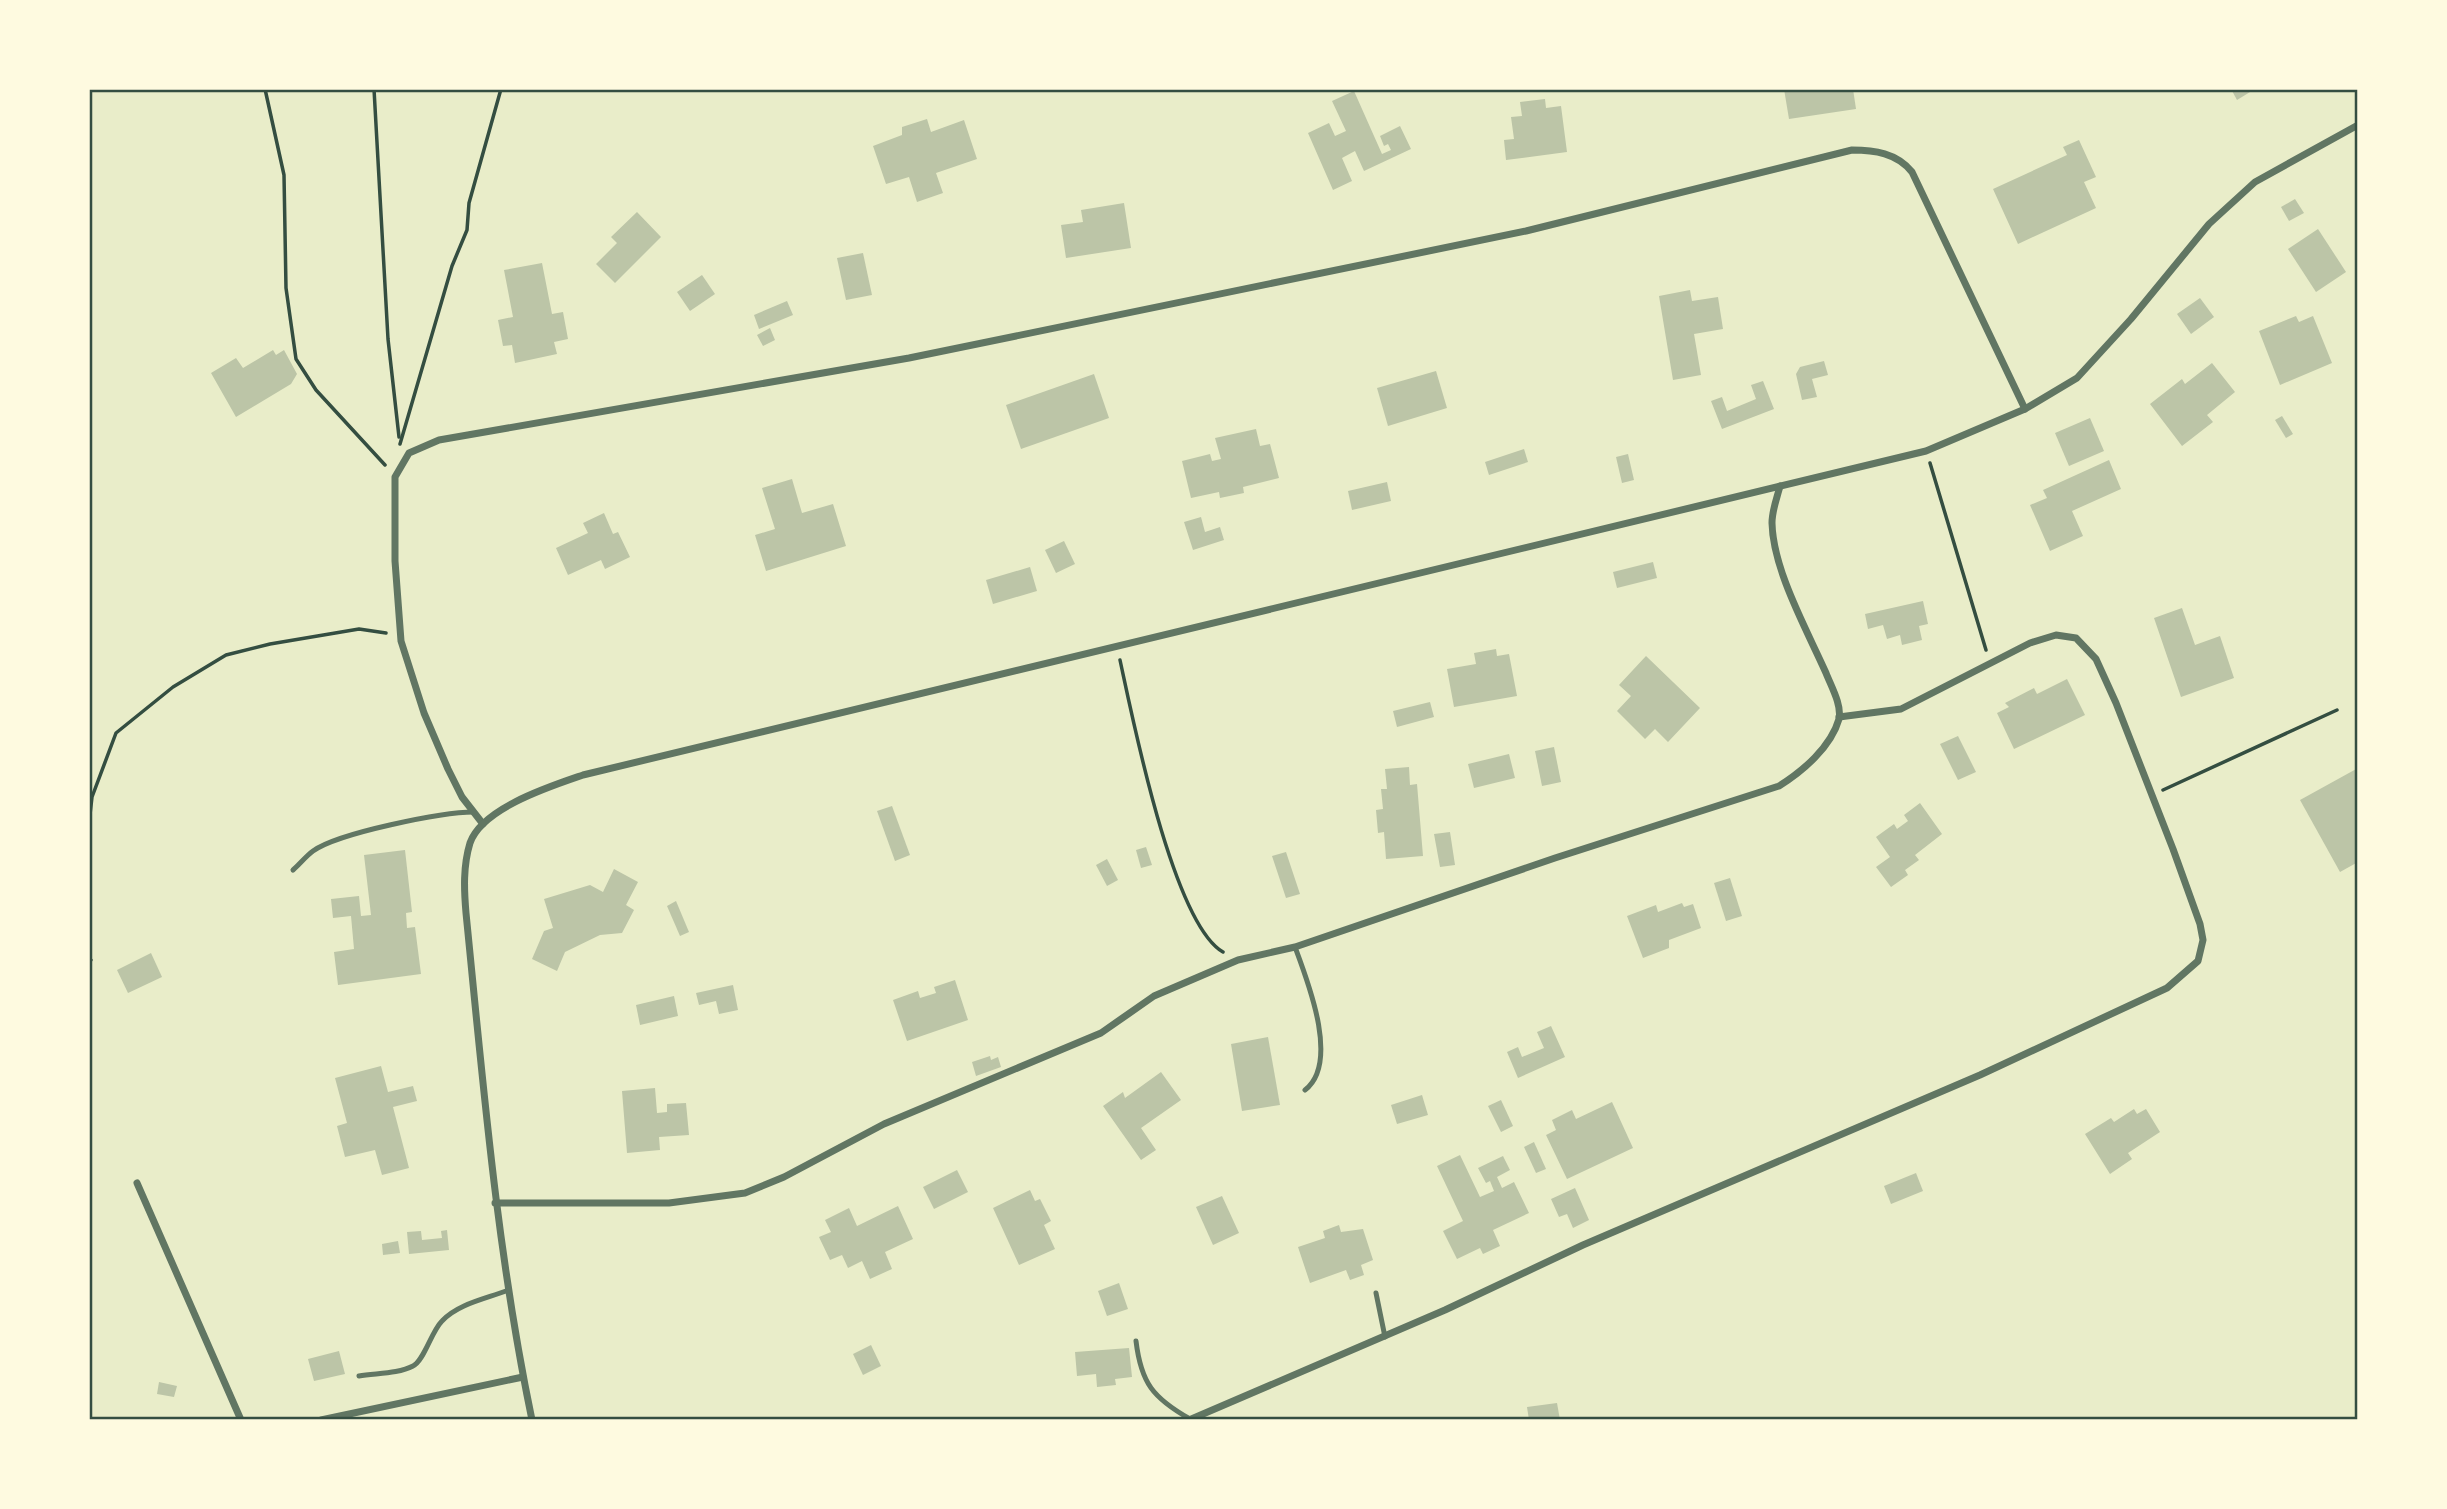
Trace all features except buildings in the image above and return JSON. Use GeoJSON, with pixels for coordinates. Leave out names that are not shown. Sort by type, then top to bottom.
{"type":"FeatureCollection","features":[{"type":"Feature","properties":{"kind":"street"},"geometry":{"type":"LineString","coordinates":[[532,1420],[506,1291],[464,880],[471,841],[483,824],[530,794],[583,775],[1926,451],[2025,409],[2077,378],[2131,319],[2209,224],[2255,183],[2358,125]]}},
{"type":"Feature","properties":{"kind":"street"},"geometry":{"type":"LineString","coordinates":[[483,824],[462,797],[443,758],[424,712],[401,641],[395,561],[395,477],[409,453],[439,440],[909,358],[1526,231],[1852,150],[1886,154],[1906,164],[1912,172],[2025,409]]}},
{"type":"Feature","properties":{"kind":"street"},"geometry":{"type":"LineString","coordinates":[[495,1203],[669,1203],[745,1193],[784,1177],[884,1124],[1101,1033],[1154,996],[1238,960],[1295,947],[1779,786],[1808,765],[1829,740],[1839,717],[1833,691],[1787,582],[1773,536],[1772,520],[1780,486]]}},
{"type":"Feature","properties":{"kind":"street"},"geometry":{"type":"LineString","coordinates":[[1189,1420],[1385,1337],[1583,1245],[1980,1075],[2175,983],[2198,961],[2203,940],[2196,909],[2096,659],[2077,638],[2066,634],[2041,639],[1901,709],[1839,717]]}},
{"type":"Feature","properties":{"kind":"street"},"geometry":{"type":"LineString","coordinates":[[136,1184],[241,1420]]}},
{"type":"Feature","properties":{"kind":"street"},"geometry":{"type":"LineString","coordinates":[[321,1420],[478,1389],[523,1377]]}},
{"type":"Feature","properties":{"kind":"lane"},"geometry":{"type":"LineString","coordinates":[[293,870],[314,850],[329,844],[408,822],[474,812]]}},
{"type":"Feature","properties":{"kind":"lane"},"geometry":{"type":"LineString","coordinates":[[1295,947],[1313,997],[1321,1060],[1316,1082],[1305,1090]]}},
{"type":"Feature","properties":{"kind":"lane"},"geometry":{"type":"LineString","coordinates":[[359,1376],[414,1366],[422,1358],[430,1335],[444,1319],[459,1308],[506,1291]]}},
{"type":"Feature","properties":{"kind":"lane"},"geometry":{"type":"LineString","coordinates":[[1376,1293],[1385,1337]]}},
{"type":"Feature","properties":{"kind":"lane"},"geometry":{"type":"LineString","coordinates":[[1136,1341],[1140,1371],[1164,1405],[1189,1420]]}},
{"type":"Feature","properties":{"kind":"path"},"geometry":{"type":"LineString","coordinates":[[265,89],[284,175],[286,288],[296,359],[316,390],[395,477]]}},
{"type":"Feature","properties":{"kind":"path"},"geometry":{"type":"LineString","coordinates":[[374,89],[388,339],[401,464]]}},
{"type":"Feature","properties":{"kind":"path"},"geometry":{"type":"LineString","coordinates":[[399,439],[422,373],[452,266],[467,230],[469,203],[501,89]]}},
{"type":"Feature","properties":{"kind":"path"},"geometry":{"type":"LineString","coordinates":[[1926,451],[1991,665]]}},
{"type":"Feature","properties":{"kind":"path"},"geometry":{"type":"LineString","coordinates":[[89,823],[92,797],[116,733],[173,687],[226,655],[270,644],[359,629],[385,633],[401,641]]}},
{"type":"Feature","properties":{"kind":"path"},"geometry":{"type":"LineString","coordinates":[[1118,648],[1136,733],[1170,852],[1191,913],[1216,948],[1238,960]]}},
{"type":"Feature","properties":{"kind":"path"},"geometry":{"type":"LineString","coordinates":[[2152,795],[2337,710]]}}]}
